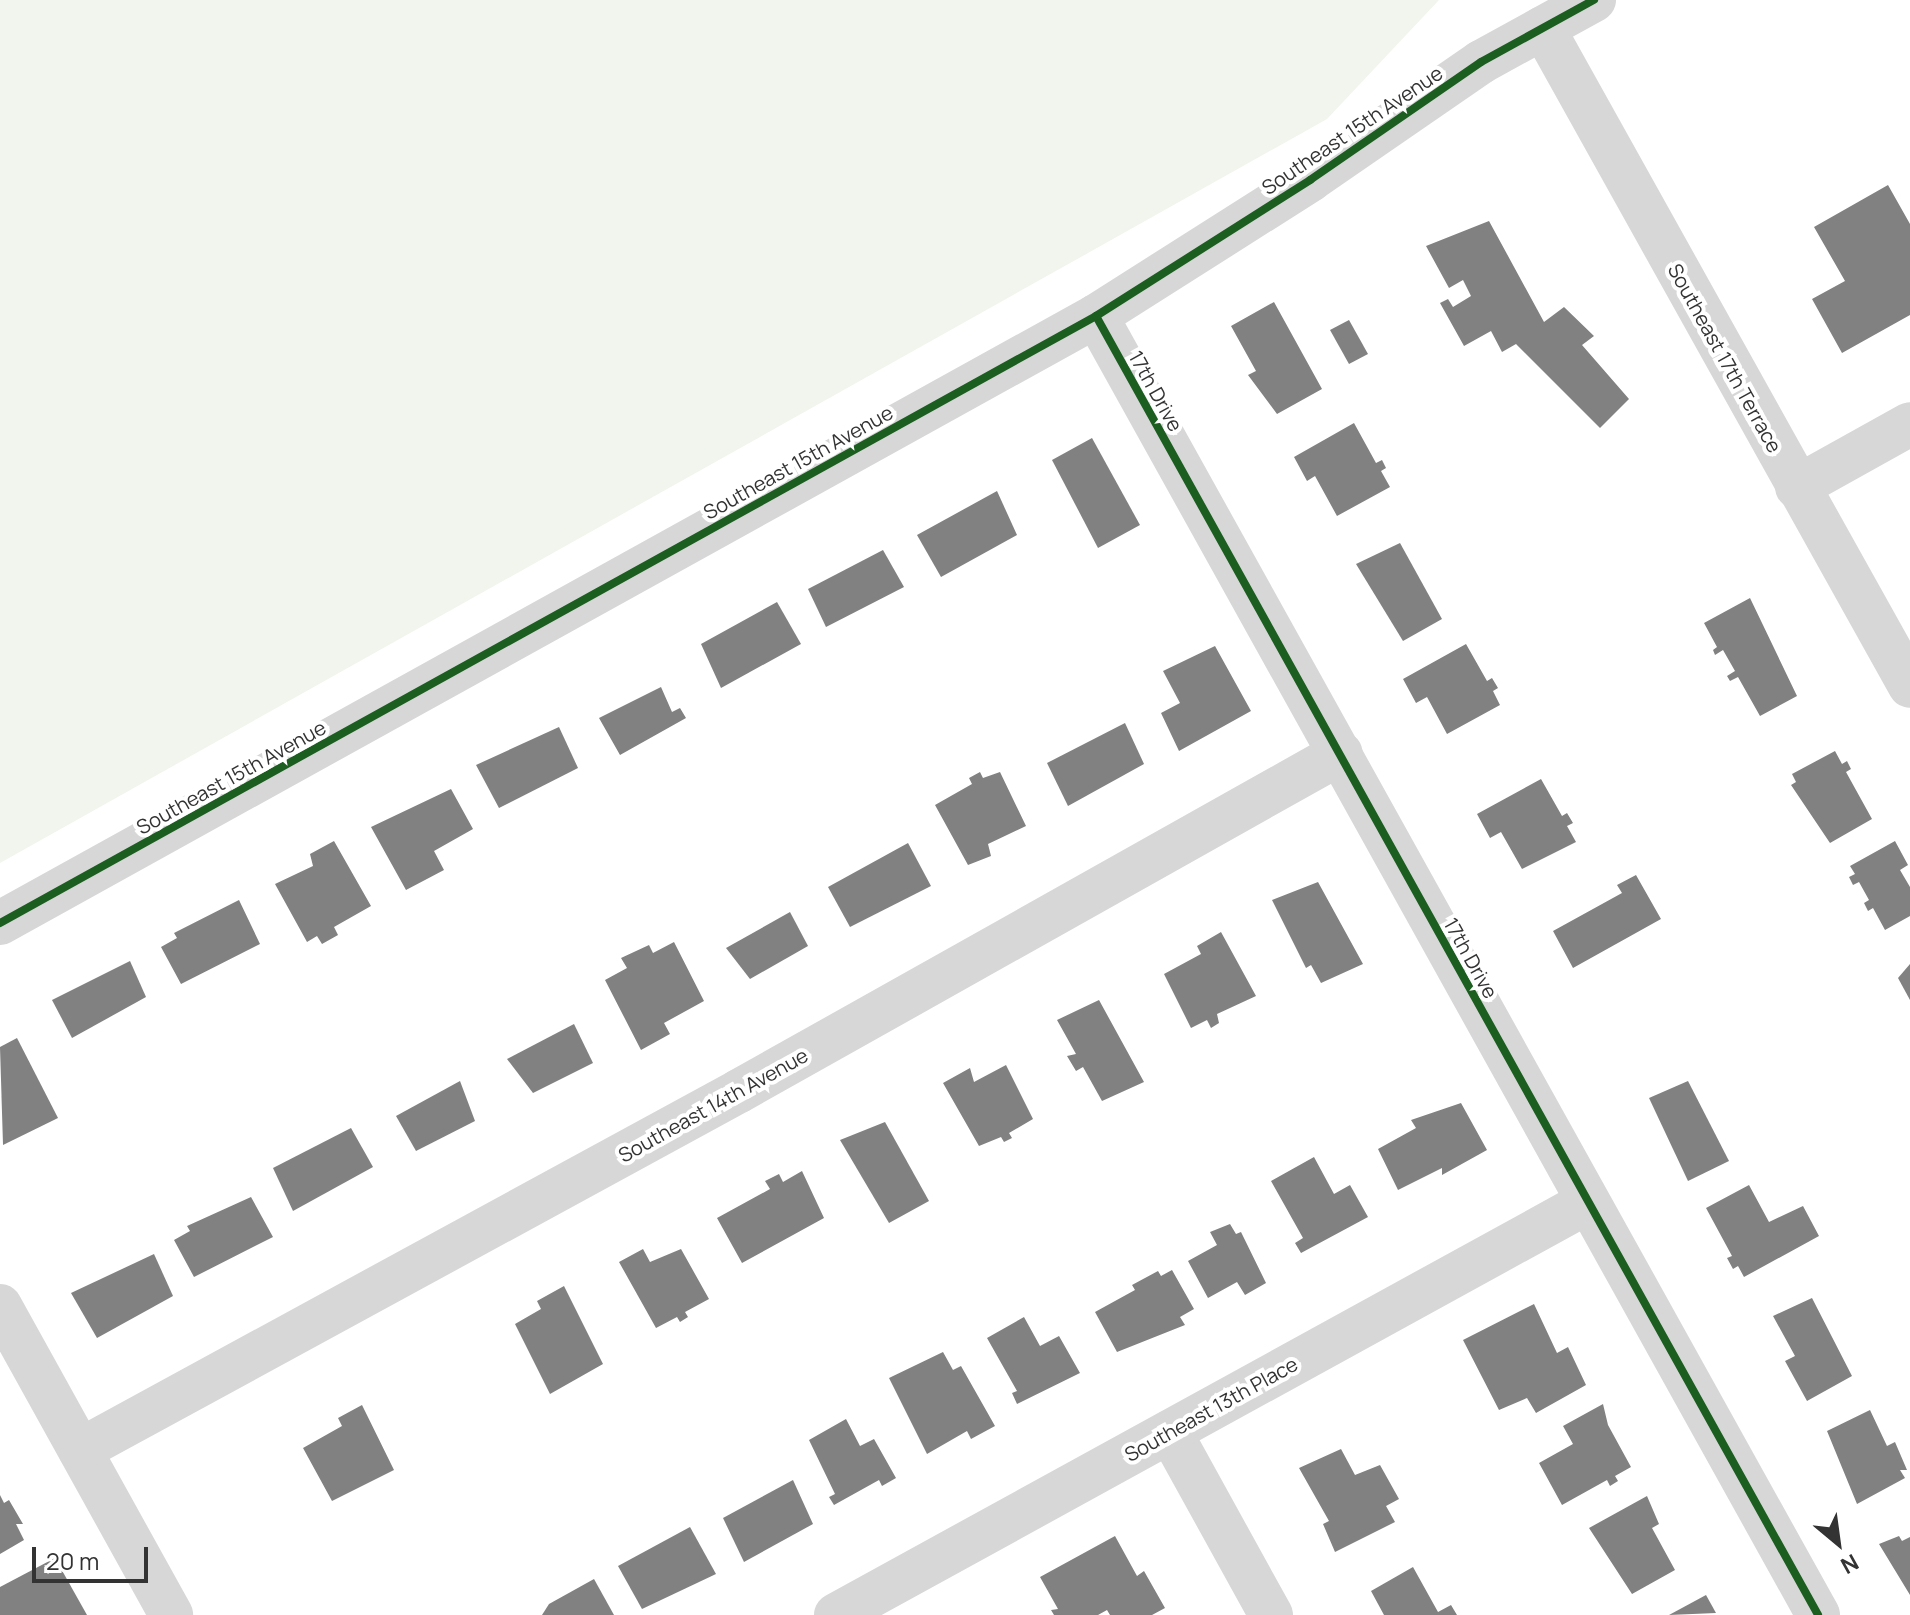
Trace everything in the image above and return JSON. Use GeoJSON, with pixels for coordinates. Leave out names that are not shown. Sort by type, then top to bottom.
{"type":"FeatureCollection","features":[{"type":"Feature","properties":{"kind":"street","name":"Southeast 15th Avenue"},"geometry":{"type":"LineString","coordinates":[[0,923],[1096,316],[1310,180],[1481,62],[1594,0]]}},
{"type":"Feature","properties":{"kind":"street","name":"Southeast 17th Terrace"},"geometry":{"type":"LineString","coordinates":[[1543,28],[1910,686]]}},
{"type":"Feature","properties":{"kind":"street","name":"17th Drive"},"geometry":{"type":"LineString","coordinates":[[1096,316],[1341,753],[1586,1203],[1818,1615]]}},
{"type":"Feature","properties":{"kind":"street"},"geometry":{"type":"LineString","coordinates":[[1797,487],[1910,424]]}},
{"type":"Feature","properties":{"kind":"street","name":"Southeast 14th Avenue"},"geometry":{"type":"LineString","coordinates":[[80,1450],[739,1091],[1341,753]]}},
{"type":"Feature","properties":{"kind":"street","name":"Southeast 13th Place"},"geometry":{"type":"LineString","coordinates":[[836,1615],[1586,1203]]}},
{"type":"Feature","properties":{"kind":"street"},"geometry":{"type":"LineString","coordinates":[[0,1306],[171,1615]]}},
{"type":"Feature","properties":{"kind":"street"},"geometry":{"type":"LineString","coordinates":[[1170,1432],[1271,1615]]}},
{"type":"Feature","properties":{"kind":"shaded area"},"geometry":{"type":"Polygon","coordinates":[[[0,0],[1439,0],[1327,119],[0,863],[0,0]]]}},
{"type":"Feature","properties":{"kind":"building"},"geometry":{"type":"Polygon","coordinates":[[[1888,185],[1910,224],[1910,315],[1842,353],[1812,299],[1845,281],[1814,227],[1888,185]]]}},
{"type":"Feature","properties":{"kind":"building"},"geometry":{"type":"Polygon","coordinates":[[[1489,221],[1544,322],[1564,307],[1594,336],[1582,345],[1629,399],[1600,428],[1516,344],[1502,352],[1491,331],[1464,346],[1440,303],[1448,299],[1453,307],[1471,296],[1463,280],[1449,288],[1426,246],[1489,221]]]}},
{"type":"Feature","properties":{"kind":"building"},"geometry":{"type":"Polygon","coordinates":[[[1274,302],[1322,389],[1277,414],[1248,375],[1256,371],[1231,326],[1274,302]]]}},
{"type":"Feature","properties":{"kind":"building"},"geometry":{"type":"Polygon","coordinates":[[[1349,320],[1368,354],[1349,364],[1330,330],[1349,320]]]}},
{"type":"Feature","properties":{"kind":"building"},"geometry":{"type":"Polygon","coordinates":[[[1354,423],[1376,463],[1382,460],[1386,468],[1381,471],[1390,487],[1337,516],[1315,476],[1307,481],[1294,457],[1354,423]]]}},
{"type":"Feature","properties":{"kind":"building"},"geometry":{"type":"Polygon","coordinates":[[[1092,438],[1140,525],[1098,548],[1052,460],[1092,438]]]}},
{"type":"Feature","properties":{"kind":"building"},"geometry":{"type":"Polygon","coordinates":[[[997,491],[1017,535],[941,577],[917,535],[997,491]]]}},
{"type":"Feature","properties":{"kind":"building"},"geometry":{"type":"Polygon","coordinates":[[[1400,543],[1442,619],[1403,641],[1356,564],[1400,543]]]}},
{"type":"Feature","properties":{"kind":"building"},"geometry":{"type":"Polygon","coordinates":[[[883,550],[904,587],[826,627],[808,589],[883,550]]]}},
{"type":"Feature","properties":{"kind":"building"},"geometry":{"type":"Polygon","coordinates":[[[1750,598],[1797,696],[1760,716],[1738,677],[1730,681],[1727,676],[1735,671],[1723,650],[1715,655],[1713,650],[1717,647],[1704,623],[1750,598]]]}},
{"type":"Feature","properties":{"kind":"building"},"geometry":{"type":"Polygon","coordinates":[[[777,602],[801,644],[721,688],[701,644],[777,602]]]}},
{"type":"Feature","properties":{"kind":"building"},"geometry":{"type":"Polygon","coordinates":[[[1466,644],[1487,681],[1492,678],[1498,688],[1493,691],[1500,705],[1447,734],[1427,697],[1416,703],[1403,679],[1466,644]]]}},
{"type":"Feature","properties":{"kind":"building"},"geometry":{"type":"Polygon","coordinates":[[[1215,646],[1251,711],[1179,751],[1161,713],[1180,703],[1163,671],[1215,646]]]}},
{"type":"Feature","properties":{"kind":"building"},"geometry":{"type":"Polygon","coordinates":[[[661,687],[672,712],[680,708],[686,718],[620,755],[599,718],[661,687]]]}},
{"type":"Feature","properties":{"kind":"building"},"geometry":{"type":"Polygon","coordinates":[[[1125,723],[1144,764],[1068,806],[1047,763],[1125,723]]]}},
{"type":"Feature","properties":{"kind":"building"},"geometry":{"type":"Polygon","coordinates":[[[559,727],[578,768],[499,808],[476,765],[559,727]]]}},
{"type":"Feature","properties":{"kind":"building"},"geometry":{"type":"Polygon","coordinates":[[[1835,751],[1842,764],[1847,761],[1851,769],[1846,772],[1872,819],[1830,843],[1791,785],[1796,782],[1792,774],[1835,751]]]}},
{"type":"Feature","properties":{"kind":"building"},"geometry":{"type":"Polygon","coordinates":[[[980,772],[983,778],[1000,772],[1026,826],[988,844],[991,856],[968,865],[935,805],[972,784],[969,778],[980,772]]]}},
{"type":"Feature","properties":{"kind":"building"},"geometry":{"type":"Polygon","coordinates":[[[1541,779],[1562,816],[1567,813],[1573,823],[1567,826],[1576,842],[1522,869],[1501,832],[1490,838],[1477,814],[1541,779]]]}},
{"type":"Feature","properties":{"kind":"building"},"geometry":{"type":"Polygon","coordinates":[[[451,789],[473,829],[434,851],[444,870],[406,890],[371,827],[451,789]]]}},
{"type":"Feature","properties":{"kind":"building"},"geometry":{"type":"Polygon","coordinates":[[[334,841],[371,906],[334,927],[338,935],[322,944],[317,936],[307,942],[275,884],[313,866],[310,854],[334,841]]]}},
{"type":"Feature","properties":{"kind":"building"},"geometry":{"type":"Polygon","coordinates":[[[1895,841],[1908,865],[1900,870],[1910,887],[1910,916],[1885,930],[1873,908],[1868,911],[1864,903],[1869,900],[1859,882],[1853,885],[1849,877],[1855,874],[1850,866],[1895,841]]]}},
{"type":"Feature","properties":{"kind":"building"},"geometry":{"type":"Polygon","coordinates":[[[908,843],[931,886],[850,927],[828,887],[908,843]]]}},
{"type":"Feature","properties":{"kind":"building"},"geometry":{"type":"Polygon","coordinates":[[[1636,875],[1661,919],[1573,968],[1553,931],[1622,893],[1617,885],[1636,875]]]}},
{"type":"Feature","properties":{"kind":"building"},"geometry":{"type":"Polygon","coordinates":[[[1318,882],[1363,964],[1321,983],[1311,965],[1306,968],[1272,900],[1318,882]]]}},
{"type":"Feature","properties":{"kind":"building"},"geometry":{"type":"Polygon","coordinates":[[[239,900],[260,944],[181,984],[161,947],[177,938],[174,933],[239,900]]]}},
{"type":"Feature","properties":{"kind":"building"},"geometry":{"type":"Polygon","coordinates":[[[790,912],[808,946],[750,979],[726,948],[790,912]]]}},
{"type":"Feature","properties":{"kind":"building"},"geometry":{"type":"Polygon","coordinates":[[[1221,932],[1256,996],[1217,1014],[1219,1023],[1211,1028],[1207,1020],[1191,1028],[1164,974],[1201,954],[1197,946],[1221,932]]]}},
{"type":"Feature","properties":{"kind":"building"},"geometry":{"type":"Polygon","coordinates":[[[674,942],[704,1001],[664,1023],[670,1034],[641,1050],[605,980],[627,968],[621,958],[649,945],[653,953],[674,942]]]}},
{"type":"Feature","properties":{"kind":"building"},"geometry":{"type":"Polygon","coordinates":[[[130,961],[146,997],[72,1038],[52,1000],[130,961]]]}},
{"type":"Feature","properties":{"kind":"building"},"geometry":{"type":"Polygon","coordinates":[[[1910,964],[1910,1000],[1898,978],[1910,964]]]}},
{"type":"Feature","properties":{"kind":"building"},"geometry":{"type":"Polygon","coordinates":[[[1099,1000],[1144,1082],[1102,1101],[1083,1067],[1076,1071],[1067,1056],[1076,1054],[1057,1020],[1099,1000]]]}},
{"type":"Feature","properties":{"kind":"building"},"geometry":{"type":"Polygon","coordinates":[[[574,1024],[593,1063],[533,1093],[507,1059],[574,1024]]]}},
{"type":"Feature","properties":{"kind":"building"},"geometry":{"type":"Polygon","coordinates":[[[17,1038],[58,1118],[3,1145],[0,1047],[17,1038]]]}},
{"type":"Feature","properties":{"kind":"building"},"geometry":{"type":"Polygon","coordinates":[[[1006,1065],[1033,1119],[1009,1133],[1012,1138],[1004,1142],[1001,1137],[979,1146],[943,1083],[970,1068],[974,1082],[1006,1065]]]}},
{"type":"Feature","properties":{"kind":"building"},"geometry":{"type":"Polygon","coordinates":[[[460,1081],[475,1121],[416,1151],[396,1116],[460,1081]]]}},
{"type":"Feature","properties":{"kind":"building"},"geometry":{"type":"Polygon","coordinates":[[[1688,1081],[1729,1161],[1688,1181],[1649,1098],[1688,1081]]]}},
{"type":"Feature","properties":{"kind":"building"},"geometry":{"type":"Polygon","coordinates":[[[1461,1103],[1487,1150],[1442,1175],[1442,1168],[1398,1190],[1378,1149],[1416,1128],[1411,1120],[1461,1103]]]}},
{"type":"Feature","properties":{"kind":"building"},"geometry":{"type":"Polygon","coordinates":[[[885,1122],[929,1201],[889,1223],[840,1140],[885,1122]]]}},
{"type":"Feature","properties":{"kind":"building"},"geometry":{"type":"Polygon","coordinates":[[[351,1128],[373,1167],[293,1211],[273,1168],[351,1128]]]}},
{"type":"Feature","properties":{"kind":"building"},"geometry":{"type":"Polygon","coordinates":[[[1314,1157],[1334,1194],[1350,1185],[1368,1217],[1301,1253],[1295,1243],[1303,1238],[1271,1181],[1314,1157]]]}},
{"type":"Feature","properties":{"kind":"building"},"geometry":{"type":"Polygon","coordinates":[[[802,1171],[824,1218],[742,1263],[717,1218],[770,1189],[765,1181],[779,1174],[783,1182],[802,1171]]]}},
{"type":"Feature","properties":{"kind":"building"},"geometry":{"type":"Polygon","coordinates":[[[1749,1185],[1769,1222],[1803,1206],[1819,1236],[1744,1277],[1738,1266],[1733,1269],[1727,1258],[1732,1256],[1706,1208],[1749,1185]]]}},
{"type":"Feature","properties":{"kind":"building"},"geometry":{"type":"Polygon","coordinates":[[[251,1197],[273,1237],[194,1277],[174,1240],[190,1231],[187,1226],[251,1197]]]}},
{"type":"Feature","properties":{"kind":"building"},"geometry":{"type":"Polygon","coordinates":[[[1230,1224],[1236,1234],[1241,1232],[1266,1283],[1245,1295],[1237,1282],[1208,1298],[1188,1261],[1217,1245],[1210,1232],[1230,1224]]]}},
{"type":"Feature","properties":{"kind":"building"},"geometry":{"type":"Polygon","coordinates":[[[643,1249],[650,1262],[681,1249],[709,1299],[685,1312],[688,1317],[680,1322],[677,1317],[656,1328],[619,1262],[643,1249]]]}},
{"type":"Feature","properties":{"kind":"building"},"geometry":{"type":"Polygon","coordinates":[[[154,1254],[173,1296],[97,1338],[71,1293],[154,1254]]]}},
{"type":"Feature","properties":{"kind":"building"},"geometry":{"type":"Polygon","coordinates":[[[1172,1270],[1194,1309],[1180,1317],[1185,1325],[1117,1352],[1095,1312],[1135,1290],[1132,1285],[1158,1271],[1161,1276],[1172,1270]]]}},
{"type":"Feature","properties":{"kind":"building"},"geometry":{"type":"Polygon","coordinates":[[[564,1286],[603,1364],[550,1394],[515,1324],[541,1309],[537,1301],[564,1286]]]}},
{"type":"Feature","properties":{"kind":"building"},"geometry":{"type":"Polygon","coordinates":[[[1812,1298],[1852,1376],[1807,1401],[1785,1361],[1795,1356],[1773,1316],[1812,1298]]]}},
{"type":"Feature","properties":{"kind":"building"},"geometry":{"type":"Polygon","coordinates":[[[1534,1304],[1557,1353],[1568,1347],[1586,1385],[1536,1413],[1527,1398],[1499,1410],[1463,1340],[1534,1304]]]}},
{"type":"Feature","properties":{"kind":"building"},"geometry":{"type":"Polygon","coordinates":[[[1024,1317],[1040,1346],[1059,1336],[1080,1373],[1017,1404],[1012,1393],[1017,1391],[987,1338],[1024,1317]]]}},
{"type":"Feature","properties":{"kind":"building"},"geometry":{"type":"Polygon","coordinates":[[[943,1352],[953,1370],[961,1366],[995,1426],[971,1439],[967,1431],[927,1454],[889,1378],[943,1352]]]}},
{"type":"Feature","properties":{"kind":"building"},"geometry":{"type":"Polygon","coordinates":[[[1603,1404],[1608,1425],[1631,1467],[1615,1476],[1618,1481],[1610,1486],[1607,1480],[1562,1505],[1539,1463],[1573,1444],[1563,1426],[1603,1404]]]}},
{"type":"Feature","properties":{"kind":"building"},"geometry":{"type":"Polygon","coordinates":[[[362,1405],[394,1470],[332,1501],[303,1448],[342,1426],[338,1418],[362,1405]]]}},
{"type":"Feature","properties":{"kind":"building"},"geometry":{"type":"Polygon","coordinates":[[[1870,1410],[1887,1446],[1895,1442],[1907,1470],[1900,1470],[1905,1478],[1857,1504],[1827,1431],[1870,1410]]]}},
{"type":"Feature","properties":{"kind":"building"},"geometry":{"type":"Polygon","coordinates":[[[846,1419],[860,1446],[874,1439],[896,1478],[882,1486],[879,1480],[834,1505],[829,1497],[835,1494],[809,1440],[846,1419]]]}},
{"type":"Feature","properties":{"kind":"building"},"geometry":{"type":"Polygon","coordinates":[[[1341,1449],[1355,1475],[1380,1465],[1399,1499],[1386,1506],[1395,1522],[1335,1552],[1323,1524],[1329,1521],[1299,1468],[1341,1449]]]}},
{"type":"Feature","properties":{"kind":"building"},"geometry":{"type":"Polygon","coordinates":[[[793,1480],[813,1524],[744,1562],[723,1518],[793,1480]]]}},
{"type":"Feature","properties":{"kind":"building"},"geometry":{"type":"Polygon","coordinates":[[[0,1495],[4,1503],[9,1500],[23,1524],[16,1524],[24,1540],[0,1554],[0,1495]]]}},
{"type":"Feature","properties":{"kind":"building"},"geometry":{"type":"Polygon","coordinates":[[[1647,1496],[1659,1524],[1652,1528],[1675,1570],[1632,1594],[1589,1528],[1647,1496]]]}},
{"type":"Feature","properties":{"kind":"building"},"geometry":{"type":"Polygon","coordinates":[[[690,1527],[716,1574],[642,1609],[618,1566],[690,1527]]]}},
{"type":"Feature","properties":{"kind":"building"},"geometry":{"type":"Polygon","coordinates":[[[1115,1536],[1137,1576],[1144,1571],[1165,1608],[1152,1615],[1110,1615],[1107,1610],[1098,1615],[1054,1615],[1051,1610],[1058,1609],[1040,1577],[1115,1536]]]}},
{"type":"Feature","properties":{"kind":"building"},"geometry":{"type":"Polygon","coordinates":[[[1899,1536],[1902,1541],[1910,1537],[1910,1595],[1879,1544],[1899,1536]]]}},
{"type":"Feature","properties":{"kind":"building"},"geometry":{"type":"Polygon","coordinates":[[[55,1558],[87,1615],[0,1615],[0,1587],[55,1558]]]}},
{"type":"Feature","properties":{"kind":"building"},"geometry":{"type":"Polygon","coordinates":[[[1413,1567],[1438,1612],[1451,1605],[1457,1615],[1384,1615],[1371,1591],[1413,1567]]]}},
{"type":"Feature","properties":{"kind":"building"},"geometry":{"type":"Polygon","coordinates":[[[594,1579],[614,1615],[542,1615],[549,1604],[594,1579]]]}},
{"type":"Feature","properties":{"kind":"building"},"geometry":{"type":"Polygon","coordinates":[[[1706,1595],[1716,1613],[1669,1615],[1706,1595]]]}},
{"type":"Feature","properties":{"kind":"cycle path"},"geometry":{"type":"LineString","coordinates":[[0,923],[1096,316],[1310,180],[1481,62],[1594,0]]}},
{"type":"Feature","properties":{"kind":"cycle path"},"geometry":{"type":"LineString","coordinates":[[1096,316],[1818,1615]]}}]}
